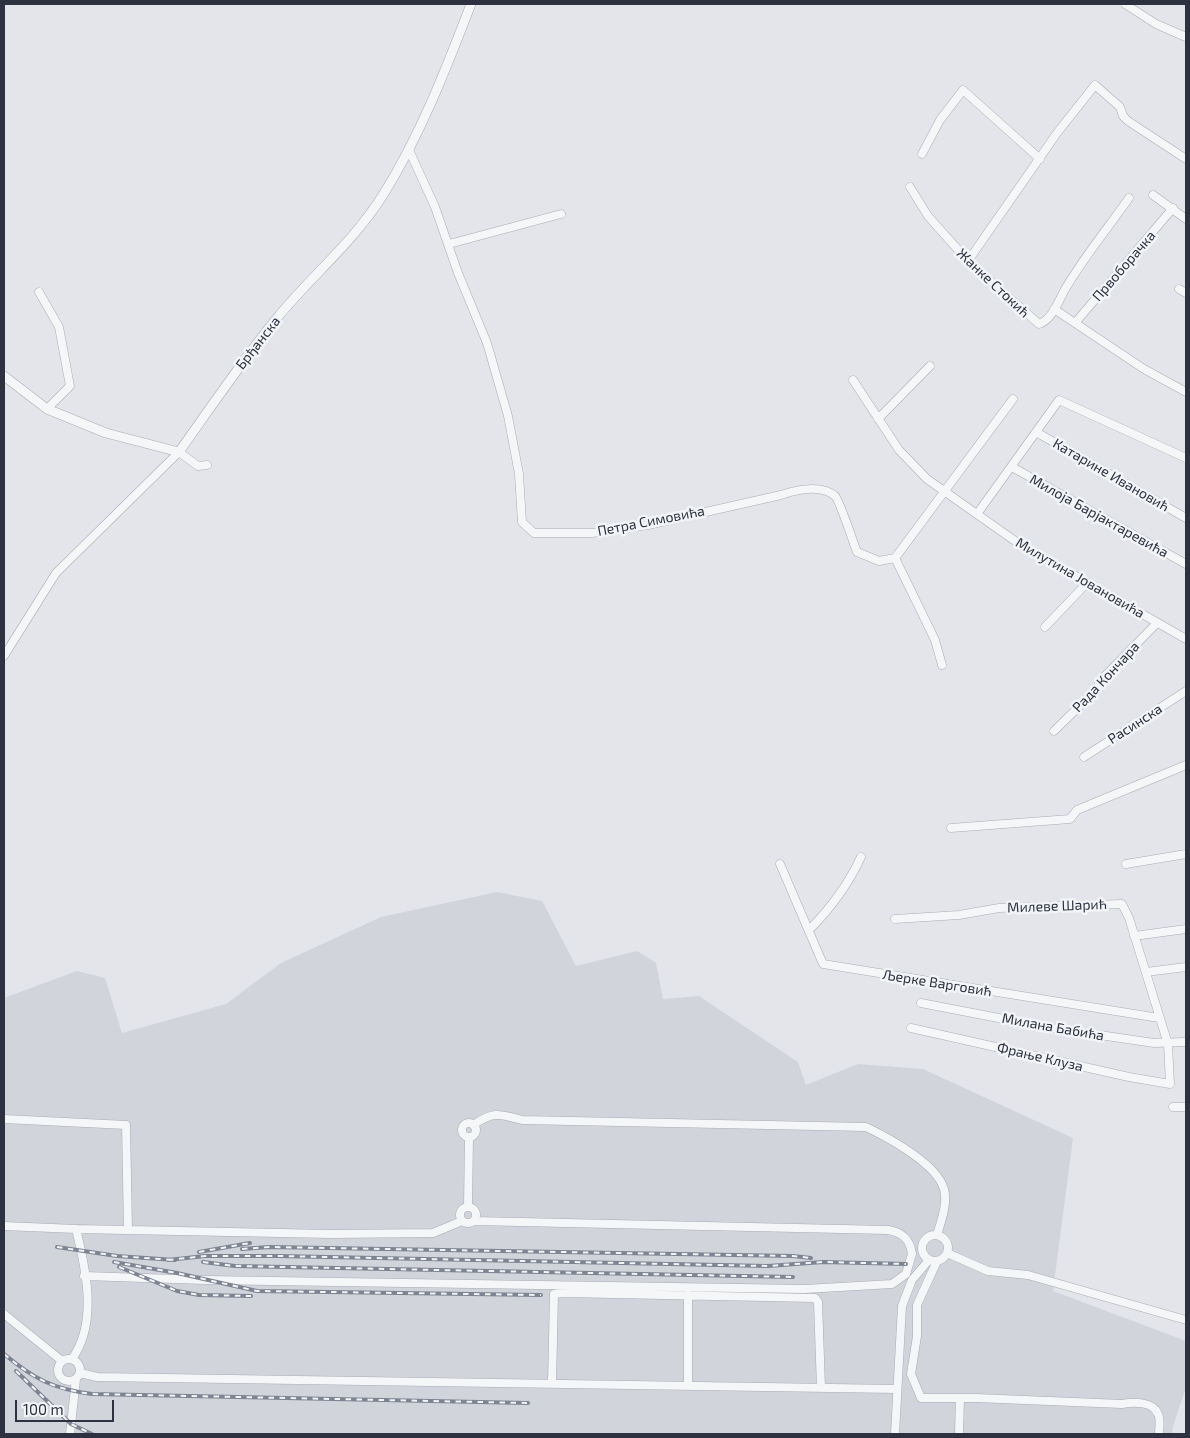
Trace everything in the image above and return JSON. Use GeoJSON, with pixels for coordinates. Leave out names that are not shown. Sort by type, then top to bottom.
{"type":"FeatureCollection","features":[{"type":"Feature","properties":{"kind":"street","name":"Брђанска"},"geometry":{"type":"LineString","coordinates":[[4,656],[56,573],[179,452],[226,384],[278,317],[352,239],[382,196],[409,150],[472,4]]}},
{"type":"Feature","properties":{"kind":"street"},"geometry":{"type":"LineString","coordinates":[[1125,4],[1156,24],[1186,37]]}},
{"type":"Feature","properties":{"kind":"street"},"geometry":{"type":"LineString","coordinates":[[968,261],[1040,158],[1095,86],[1120,107],[1122,116],[1128,121],[1186,160]]}},
{"type":"Feature","properties":{"kind":"street"},"geometry":{"type":"LineString","coordinates":[[922,154],[940,120],[963,90],[1040,158]]}},
{"type":"Feature","properties":{"kind":"street","name":"Петра Симовића"},"geometry":{"type":"LineString","coordinates":[[409,150],[435,207],[458,273],[487,343],[508,416],[519,474],[522,522],[534,533],[592,533],[648,525],[801,489],[827,492],[836,497],[857,552],[879,561],[895,558]]}},
{"type":"Feature","properties":{"kind":"street","name":"Жанке Стокић"},"geometry":{"type":"LineString","coordinates":[[910,187],[928,216],[968,261],[1039,324],[1042,323],[1054,308],[1068,284],[1129,198]]}},
{"type":"Feature","properties":{"kind":"street"},"geometry":{"type":"LineString","coordinates":[[1153,195],[1186,219]]}},
{"type":"Feature","properties":{"kind":"street","name":"Првоборачка"},"geometry":{"type":"LineString","coordinates":[[1075,323],[1173,208]]}},
{"type":"Feature","properties":{"kind":"street"},"geometry":{"type":"LineString","coordinates":[[449,244],[560,214]]}},
{"type":"Feature","properties":{"kind":"street"},"geometry":{"type":"LineString","coordinates":[[39,292],[59,327],[70,386],[47,409]]}},
{"type":"Feature","properties":{"kind":"street"},"geometry":{"type":"LineString","coordinates":[[1054,308],[1144,369],[1186,392]]}},
{"type":"Feature","properties":{"kind":"street"},"geometry":{"type":"LineString","coordinates":[[878,419],[930,366]]}},
{"type":"Feature","properties":{"kind":"street"},"geometry":{"type":"LineString","coordinates":[[4,376],[47,409],[106,433],[179,452],[198,466],[207,465]]}},
{"type":"Feature","properties":{"kind":"street","name":"Милутина Јовановића"},"geometry":{"type":"LineString","coordinates":[[853,380],[899,450],[927,480],[945,490],[1018,543],[1186,639]]}},
{"type":"Feature","properties":{"kind":"street"},"geometry":{"type":"LineString","coordinates":[[942,665],[934,640],[895,558],[1013,399]]}},
{"type":"Feature","properties":{"kind":"street"},"geometry":{"type":"LineString","coordinates":[[977,514],[1059,400],[1186,458]]}},
{"type":"Feature","properties":{"kind":"street","name":"Катарине Ивановић"},"geometry":{"type":"LineString","coordinates":[[1036,432],[1186,518]]}},
{"type":"Feature","properties":{"kind":"street","name":"Милоја Барјактаревића"},"geometry":{"type":"LineString","coordinates":[[1012,467],[1186,564]]}},
{"type":"Feature","properties":{"kind":"street"},"geometry":{"type":"LineString","coordinates":[[1045,627],[1088,584]]}},
{"type":"Feature","properties":{"kind":"street","name":"Рада Кончара"},"geometry":{"type":"LineString","coordinates":[[1054,731],[1095,691],[1101,680],[1157,623]]}},
{"type":"Feature","properties":{"kind":"street","name":"Расинска"},"geometry":{"type":"LineString","coordinates":[[1084,757],[1186,691]]}},
{"type":"Feature","properties":{"kind":"street"},"geometry":{"type":"LineString","coordinates":[[951,828],[1070,819],[1077,810],[1186,765]]}},
{"type":"Feature","properties":{"kind":"street"},"geometry":{"type":"LineString","coordinates":[[1126,864],[1186,854]]}},
{"type":"Feature","properties":{"kind":"street"},"geometry":{"type":"LineString","coordinates":[[809,930],[829,910],[849,882],[862,857]]}},
{"type":"Feature","properties":{"kind":"street","name":"Љерке Варговић"},"geometry":{"type":"LineString","coordinates":[[780,864],[822,964],[1160,1018]]}},
{"type":"Feature","properties":{"kind":"street","name":"Милеве Шарић"},"geometry":{"type":"LineString","coordinates":[[895,919],[959,916],[999,908],[1122,904],[1146,972],[1168,1044],[1170,1084]]}},
{"type":"Feature","properties":{"kind":"street"},"geometry":{"type":"LineString","coordinates":[[1134,936],[1186,928]]}},
{"type":"Feature","properties":{"kind":"street"},"geometry":{"type":"LineString","coordinates":[[1146,972],[1186,967]]}},
{"type":"Feature","properties":{"kind":"street","name":"Милана Бабића"},"geometry":{"type":"LineString","coordinates":[[921,1003],[1045,1027],[1168,1044],[1186,1042]]}},
{"type":"Feature","properties":{"kind":"street","name":"Фрање Клуза"},"geometry":{"type":"LineString","coordinates":[[911,1028],[1129,1077],[1170,1084]]}},
{"type":"Feature","properties":{"kind":"street"},"geometry":{"type":"LineString","coordinates":[[1173,1107],[1186,1107]]}},
{"type":"Feature","properties":{"kind":"street"},"geometry":{"type":"LineString","coordinates":[[473,1125],[488,1115],[495,1114],[522,1120],[866,1127],[914,1156],[934,1172],[944,1189],[945,1206],[937,1235]]}},
{"type":"Feature","properties":{"kind":"street"},"geometry":{"type":"LineString","coordinates":[[4,1120],[126,1125],[128,1230]]}},
{"type":"Feature","properties":{"kind":"street"},"geometry":{"type":"LineString","coordinates":[[468,1207],[469,1137],[476,1131],[473,1125],[466,1123],[462,1128],[463,1135],[469,1137]]}},
{"type":"Feature","properties":{"kind":"street"},"geometry":{"type":"LineString","coordinates":[[84,1276],[196,1280],[806,1289],[892,1284],[906,1274],[912,1254],[906,1237],[896,1231],[888,1230],[474,1221],[467,1224],[459,1216],[461,1211],[468,1207]]}},
{"type":"Feature","properties":{"kind":"street"},"geometry":{"type":"LineString","coordinates":[[468,1207],[475,1211],[474,1221]]}},
{"type":"Feature","properties":{"kind":"street"},"geometry":{"type":"LineString","coordinates":[[4,1226],[331,1234],[433,1233],[462,1221]]}},
{"type":"Feature","properties":{"kind":"street"},"geometry":{"type":"LineString","coordinates":[[76,1229],[84,1259],[87,1300],[86,1326],[81,1344],[72,1359],[62,1362],[58,1367],[61,1376],[69,1381],[78,1376],[897,1389]]}},
{"type":"Feature","properties":{"kind":"street"},"geometry":{"type":"LineString","coordinates":[[938,1261],[929,1260],[923,1254],[922,1246],[929,1236],[937,1235],[948,1243],[948,1253]]}},
{"type":"Feature","properties":{"kind":"street"},"geometry":{"type":"LineString","coordinates":[[948,1253],[938,1261],[933,1275],[921,1292],[916,1305],[917,1336],[912,1374],[920,1398],[1122,1404],[1137,1402],[1153,1408],[1159,1415],[1159,1434]]}},
{"type":"Feature","properties":{"kind":"street"},"geometry":{"type":"LineString","coordinates":[[948,1253],[988,1271],[1028,1275],[1186,1320]]}},
{"type":"Feature","properties":{"kind":"street"},"geometry":{"type":"LineString","coordinates":[[895,1434],[902,1306],[912,1280],[929,1260]]}},
{"type":"Feature","properties":{"kind":"street"},"geometry":{"type":"LineString","coordinates":[[552,1384],[554,1294],[815,1298],[818,1302],[821,1388]]}},
{"type":"Feature","properties":{"kind":"street"},"geometry":{"type":"LineString","coordinates":[[688,1296],[688,1386]]}},
{"type":"Feature","properties":{"kind":"street"},"geometry":{"type":"LineString","coordinates":[[4,1314],[62,1362]]}},
{"type":"Feature","properties":{"kind":"street"},"geometry":{"type":"LineString","coordinates":[[70,1434],[79,1366],[72,1359]]}},
{"type":"Feature","properties":{"kind":"street"},"geometry":{"type":"LineString","coordinates":[[959,1434],[960,1398]]}},
{"type":"Feature","properties":{"kind":"shaded area"},"geometry":{"type":"Polygon","coordinates":[[[497,892],[542,901],[576,966],[637,951],[656,963],[663,999],[699,996],[798,1062],[806,1085],[858,1064],[923,1069],[1073,1138],[1053,1291],[1186,1341],[1186,1387],[1172,1434],[4,1434],[4,998],[77,971],[105,978],[122,1033],[226,1004],[281,963],[381,917],[497,892]]]}},
{"type":"Feature","properties":{"kind":"railway"},"geometry":{"type":"LineString","coordinates":[[199,1252],[250,1243]]}},
{"type":"Feature","properties":{"kind":"railway"},"geometry":{"type":"LineString","coordinates":[[57,1247],[117,1256],[175,1260]]}},
{"type":"Feature","properties":{"kind":"railway"},"geometry":{"type":"LineString","coordinates":[[242,1249],[269,1247],[793,1256],[811,1258]]}},
{"type":"Feature","properties":{"kind":"railway"},"geometry":{"type":"LineString","coordinates":[[168,1260],[205,1256],[278,1256],[768,1266],[823,1262],[906,1264]]}},
{"type":"Feature","properties":{"kind":"railway"},"geometry":{"type":"LineString","coordinates":[[114,1262],[177,1273],[257,1291],[541,1295]]}},
{"type":"Feature","properties":{"kind":"railway"},"geometry":{"type":"LineString","coordinates":[[203,1262],[235,1266],[793,1277]]}},
{"type":"Feature","properties":{"kind":"railway"},"geometry":{"type":"LineString","coordinates":[[119,1267],[177,1291],[199,1295],[251,1296]]}},
{"type":"Feature","properties":{"kind":"railway"},"geometry":{"type":"LineString","coordinates":[[4,1354],[45,1382],[66,1389],[92,1394],[528,1403]]}},
{"type":"Feature","properties":{"kind":"railway"},"geometry":{"type":"LineString","coordinates":[[16,1371],[71,1424],[92,1434]]}}]}
